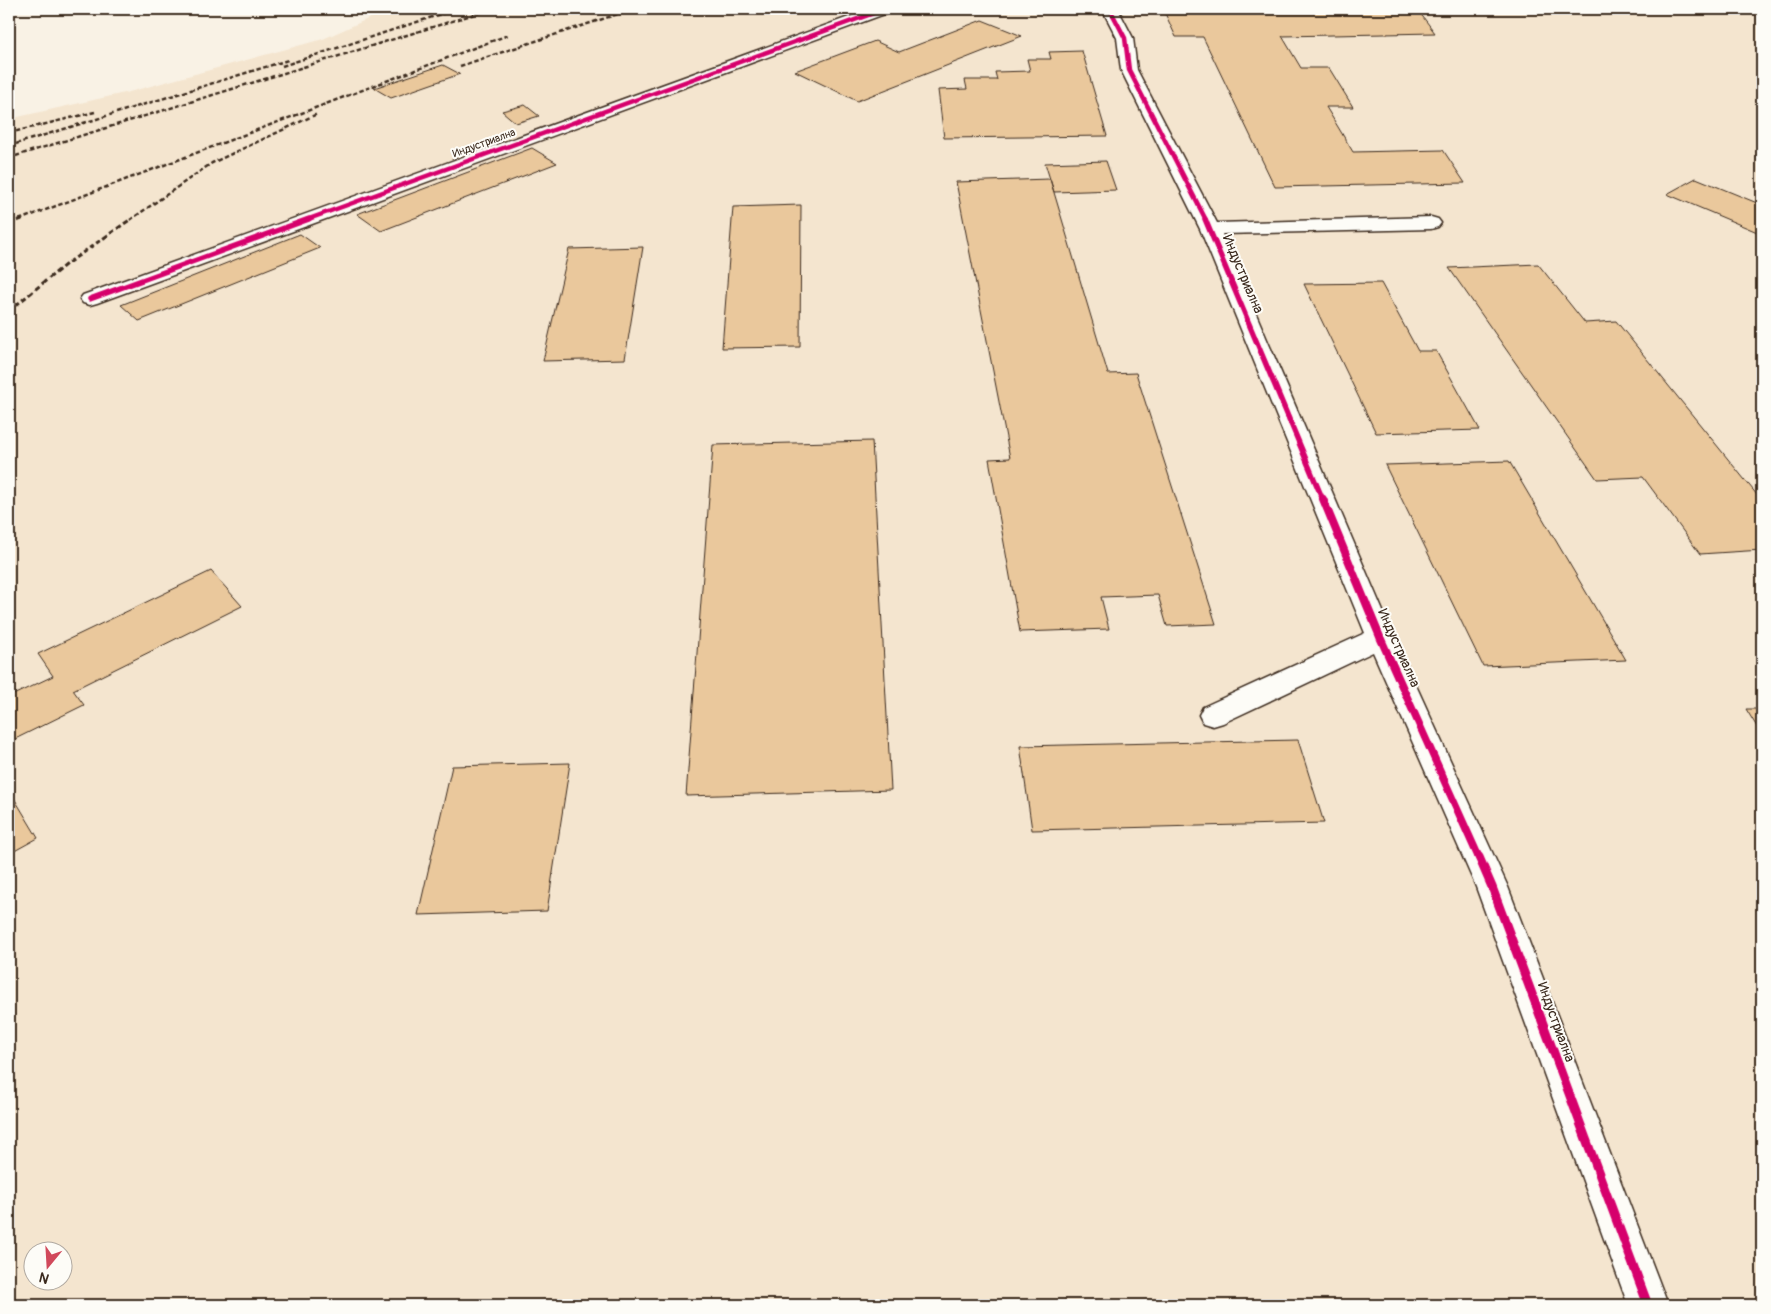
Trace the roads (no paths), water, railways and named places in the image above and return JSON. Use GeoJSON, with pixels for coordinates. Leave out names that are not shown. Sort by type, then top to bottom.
{"type":"FeatureCollection","features":[{"type":"Feature","properties":{"kind":"street","name":"Индустриална"},"geometry":{"type":"LineString","coordinates":[[90,299],[885,9]]}},
{"type":"Feature","properties":{"kind":"street","name":"Индустриална"},"geometry":{"type":"LineString","coordinates":[[1110,9],[1125,38],[1129,70],[1210,229],[1380,637],[1492,887],[1648,1305]]}},
{"type":"Feature","properties":{"kind":"street"},"geometry":{"type":"LineString","coordinates":[[1210,229],[1432,223]]}},
{"type":"Feature","properties":{"kind":"street"},"geometry":{"type":"LineString","coordinates":[[1213,715],[1380,637]]}},
{"type":"Feature","properties":{"kind":"railway"},"geometry":{"type":"LineString","coordinates":[[282,66],[457,9]]}},
{"type":"Feature","properties":{"kind":"railway"},"geometry":{"type":"LineString","coordinates":[[9,158],[491,9]]}},
{"type":"Feature","properties":{"kind":"railway"},"geometry":{"type":"LineString","coordinates":[[460,66],[633,9]]}},
{"type":"Feature","properties":{"kind":"railway"},"geometry":{"type":"LineString","coordinates":[[19,220],[508,35]]}},
{"type":"Feature","properties":{"kind":"railway"},"geometry":{"type":"LineString","coordinates":[[9,146],[288,60]]}},
{"type":"Feature","properties":{"kind":"railway"},"geometry":{"type":"LineString","coordinates":[[9,133],[95,112]]}},
{"type":"Feature","properties":{"kind":"railway"},"geometry":{"type":"LineString","coordinates":[[130,220],[212,163],[317,114]]}},
{"type":"Feature","properties":{"kind":"railway"},"geometry":{"type":"LineString","coordinates":[[9,224],[22,219]]}},
{"type":"Feature","properties":{"kind":"railway"},"geometry":{"type":"LineString","coordinates":[[9,311],[65,265],[131,219]]}}]}
